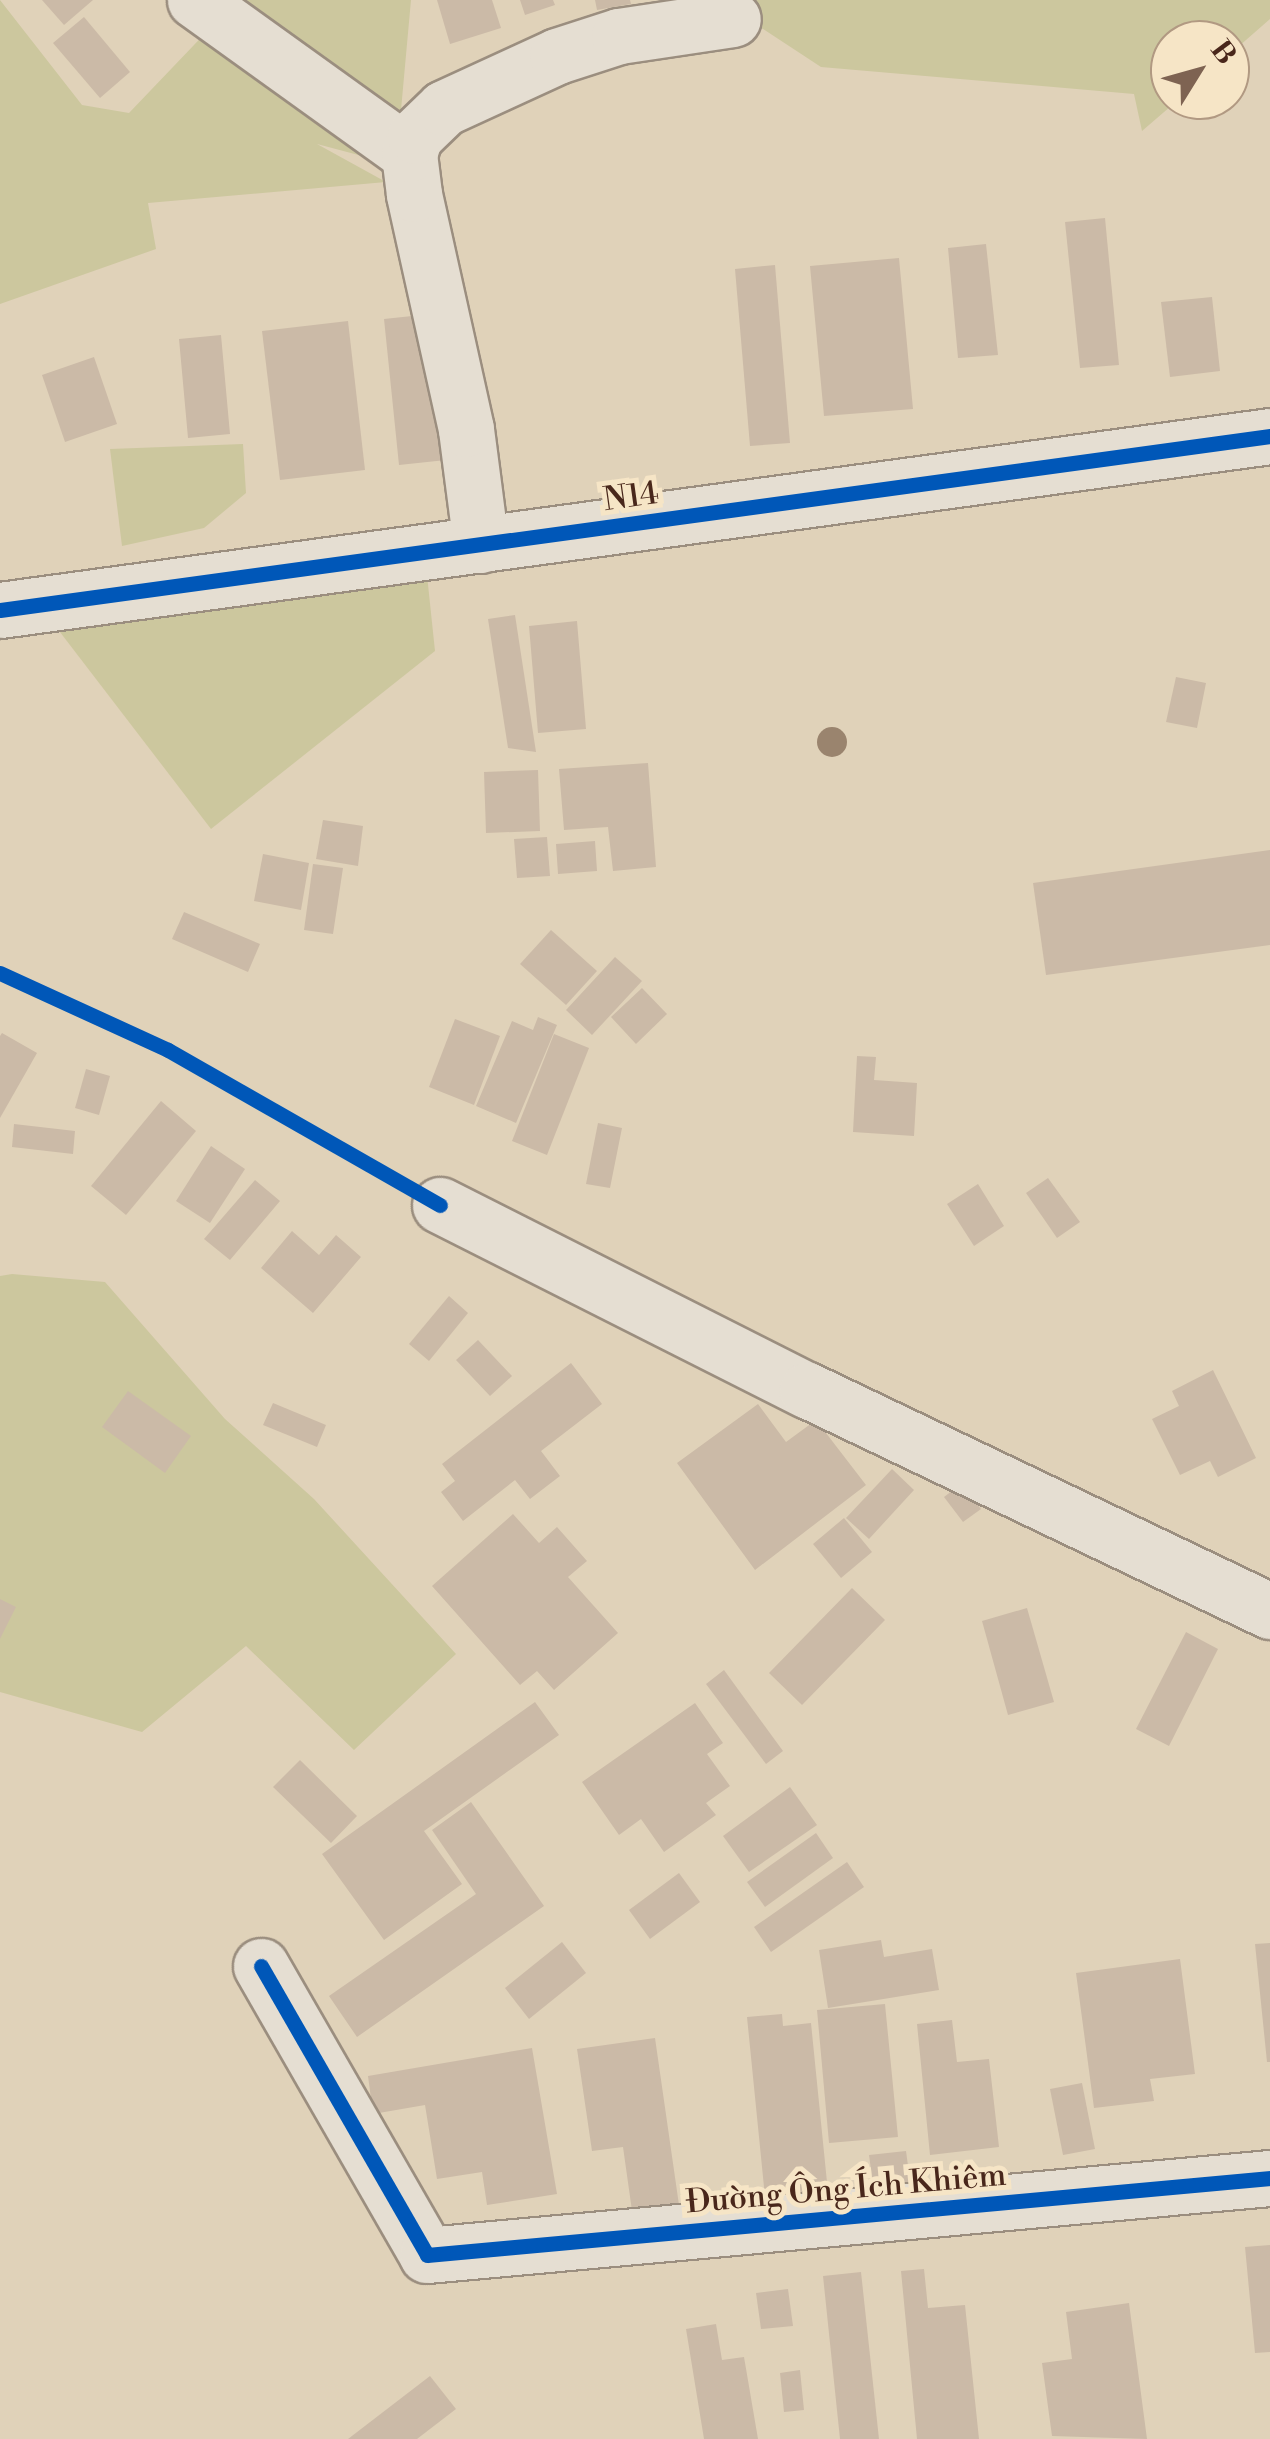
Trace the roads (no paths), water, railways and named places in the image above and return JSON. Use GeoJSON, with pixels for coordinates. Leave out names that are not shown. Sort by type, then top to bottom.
{"type":"FeatureCollection","features":[{"type":"Feature","properties":{"kind":"street"},"geometry":{"type":"LineString","coordinates":[[196,0],[409,154]]}},
{"type":"Feature","properties":{"kind":"street"},"geometry":{"type":"LineString","coordinates":[[482,545],[466,429],[409,154],[426,122],[444,108],[557,56],[619,36],[732,19]]}},
{"type":"Feature","properties":{"kind":"street","name":"N14"},"geometry":{"type":"LineString","coordinates":[[0,610],[1270,436]]}},
{"type":"Feature","properties":{"kind":"street"},"geometry":{"type":"LineString","coordinates":[[440,1205],[807,1390],[1270,1611]]}},
{"type":"Feature","properties":{"kind":"street","name":"Đường Ông Ích Khiêm"},"geometry":{"type":"LineString","coordinates":[[261,1966],[427,2255],[1270,2178]]}}]}
